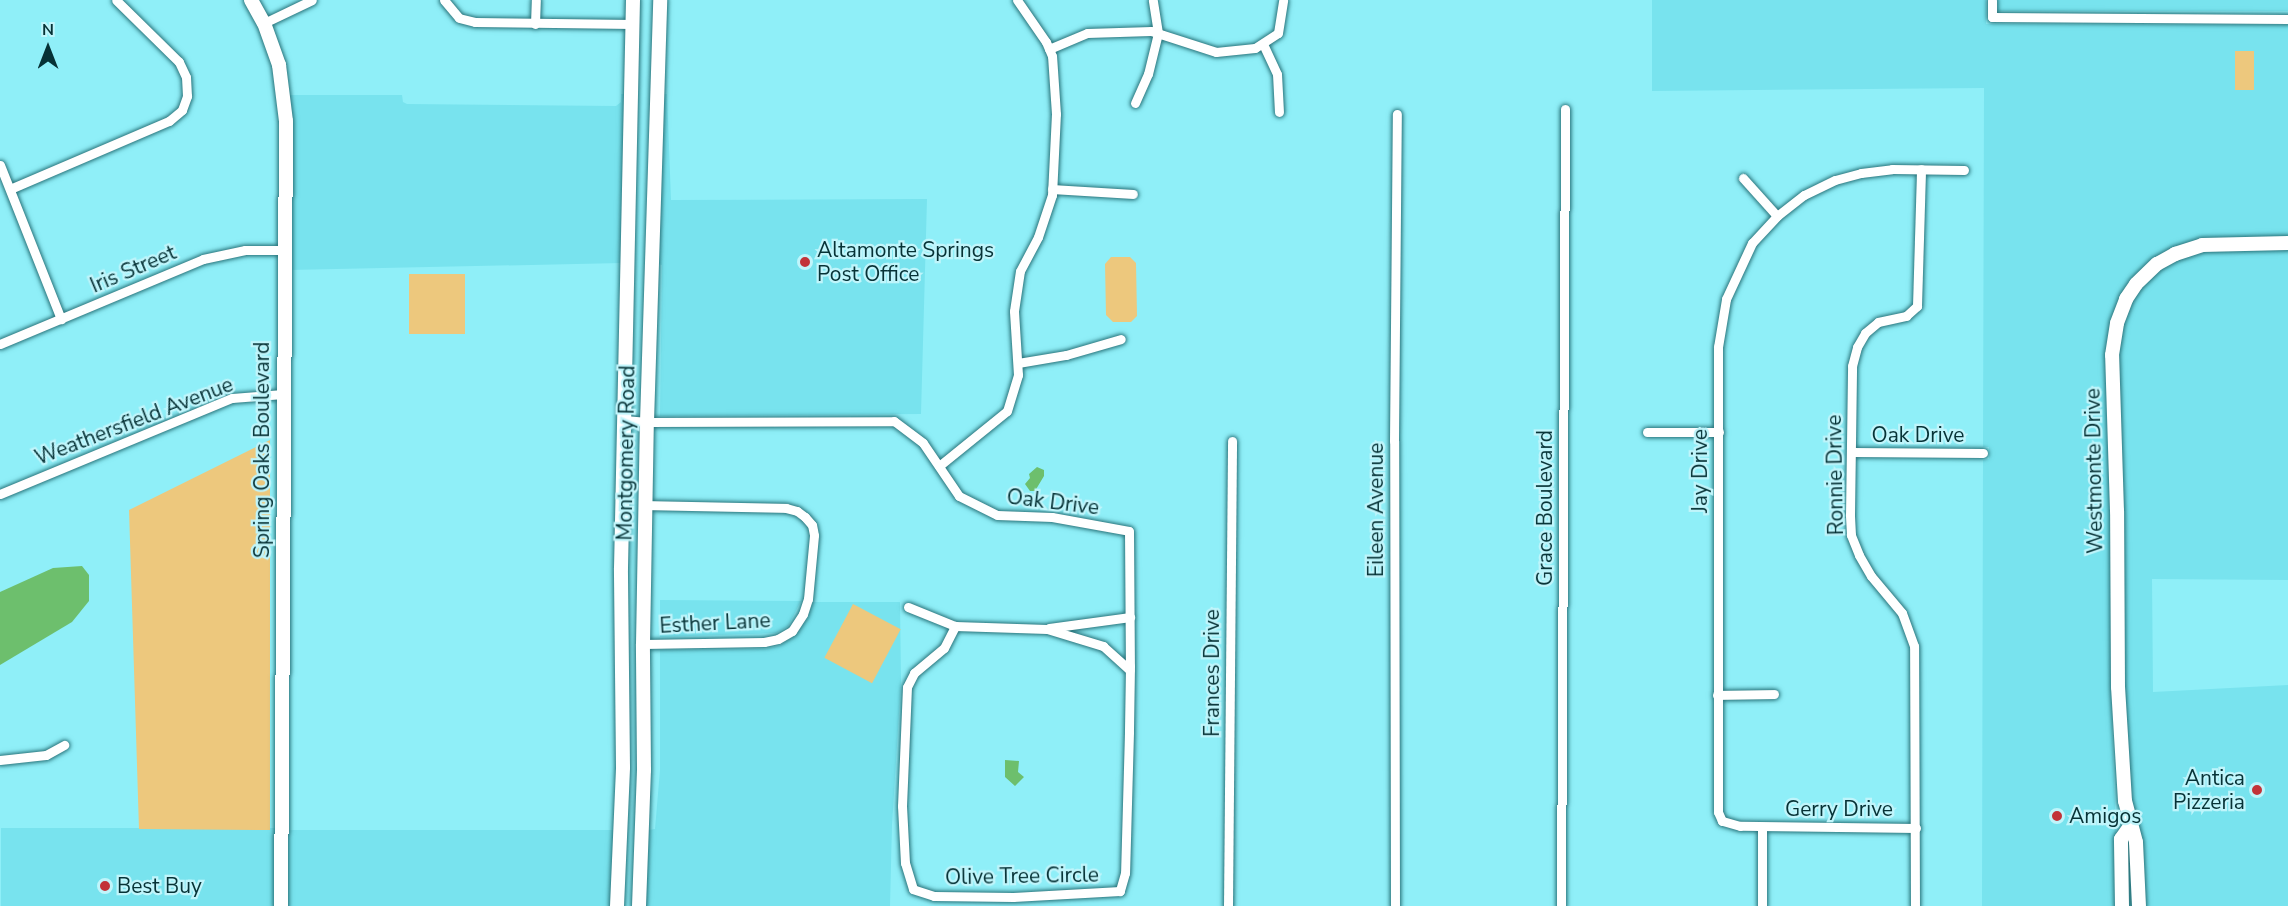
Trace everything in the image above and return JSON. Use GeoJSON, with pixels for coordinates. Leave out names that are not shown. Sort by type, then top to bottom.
{"type":"FeatureCollection","features":[{"type":"Feature","properties":{"kind":"main road","name":"Spring Oaks Boulevard"},"geometry":{"type":"LineString","coordinates":[[251,0],[264,23],[279,64],[284,91],[281,906]]}},
{"type":"Feature","properties":{"kind":"main road","name":"Montgomery Road"},"geometry":{"type":"LineString","coordinates":[[617,906],[623,767],[621,568],[633,0]]}},
{"type":"Feature","properties":{"kind":"main road","name":"Montgomery Road"},"geometry":{"type":"LineString","coordinates":[[639,906],[644,770],[643,644],[647,422],[660,0]]}},
{"type":"Feature","properties":{"kind":"main road"},"geometry":{"type":"LineString","coordinates":[[629,188],[654,204]]}},
{"type":"Feature","properties":{"kind":"main road","name":"Westmonte Drive"},"geometry":{"type":"LineString","coordinates":[[2139,906],[2136,842],[2125,801],[2118,687],[2117,511],[2112,355],[2117,323],[2126,300],[2136,284],[2157,264],[2175,254],[2202,245],[2288,243]]}},
{"type":"Feature","properties":{"kind":"main road"},"geometry":{"type":"LineString","coordinates":[[621,568],[628,592],[627,617],[632,631],[643,644]]}},
{"type":"Feature","properties":{"kind":"main road","name":"Westmonte Drive"},"geometry":{"type":"LineString","coordinates":[[2122,906],[2121,839],[2130,826]]}},
{"type":"Feature","properties":{"kind":"street"},"geometry":{"type":"LineString","coordinates":[[10,189],[169,121],[182,110],[187,96],[186,76],[179,62],[116,0]]}},
{"type":"Feature","properties":{"kind":"street"},"geometry":{"type":"LineString","coordinates":[[264,23],[312,0]]}},
{"type":"Feature","properties":{"kind":"street"},"geometry":{"type":"LineString","coordinates":[[444,0],[459,18],[475,22],[633,24]]}},
{"type":"Feature","properties":{"kind":"street"},"geometry":{"type":"LineString","coordinates":[[535,24],[536,0]]}},
{"type":"Feature","properties":{"kind":"street"},"geometry":{"type":"LineString","coordinates":[[939,466],[1007,411],[1018,375],[1014,311],[1020,271],[1038,237],[1052,189],[1056,114],[1049,49],[1017,0]]}},
{"type":"Feature","properties":{"kind":"street"},"geometry":{"type":"LineString","coordinates":[[1135,103],[1148,74],[1158,33],[1153,0]]}},
{"type":"Feature","properties":{"kind":"street"},"geometry":{"type":"LineString","coordinates":[[1049,49],[1087,33],[1151,31],[1216,52],[1256,48],[1278,33],[1282,0]]}},
{"type":"Feature","properties":{"kind":"street"},"geometry":{"type":"LineString","coordinates":[[1992,0],[1992,17],[2288,19]]}},
{"type":"Feature","properties":{"kind":"street"},"geometry":{"type":"LineString","coordinates":[[1263,44],[1277,74],[1279,112]]}},
{"type":"Feature","properties":{"kind":"street","name":"Grace Boulevard"},"geometry":{"type":"LineString","coordinates":[[1561,906],[1565,109]]}},
{"type":"Feature","properties":{"kind":"street","name":"Eileen Avenue"},"geometry":{"type":"LineString","coordinates":[[1395,906],[1394,441],[1397,114]]}},
{"type":"Feature","properties":{"kind":"street"},"geometry":{"type":"LineString","coordinates":[[0,165],[62,319]]}},
{"type":"Feature","properties":{"kind":"street","name":"Jay Drive"},"geometry":{"type":"LineString","coordinates":[[1762,827],[1730,825],[1722,821],[1718,812],[1718,347],[1726,298],[1752,243],[1777,216],[1804,195],[1835,180],[1861,172],[1921,169],[1964,170]]}},
{"type":"Feature","properties":{"kind":"street","name":"Ronnie Drive"},"geometry":{"type":"LineString","coordinates":[[1915,906],[1914,646],[1902,613],[1871,576],[1851,535],[1852,366],[1857,346],[1865,333],[1878,322],[1906,316],[1917,306],[1921,169]]}},
{"type":"Feature","properties":{"kind":"street"},"geometry":{"type":"LineString","coordinates":[[1743,178],[1777,216]]}},
{"type":"Feature","properties":{"kind":"street"},"geometry":{"type":"LineString","coordinates":[[1052,189],[1133,194]]}},
{"type":"Feature","properties":{"kind":"street","name":"Iris Street"},"geometry":{"type":"LineString","coordinates":[[0,344],[203,260],[245,250],[285,250]]}},
{"type":"Feature","properties":{"kind":"street"},"geometry":{"type":"LineString","coordinates":[[1018,363],[1066,355],[1121,339]]}},
{"type":"Feature","properties":{"kind":"street","name":"Weathersfield Avenue"},"geometry":{"type":"LineString","coordinates":[[0,494],[232,398],[283,394]]}},
{"type":"Feature","properties":{"kind":"street","name":"Oak Drive"},"geometry":{"type":"LineString","coordinates":[[625,420],[647,422],[894,421],[922,444],[960,496],[997,515],[1052,517],[1130,531],[1130,617]]}},
{"type":"Feature","properties":{"kind":"street"},"geometry":{"type":"LineString","coordinates":[[1647,432],[1719,432]]}},
{"type":"Feature","properties":{"kind":"street","name":"Frances Drive"},"geometry":{"type":"LineString","coordinates":[[1228,906],[1232,441]]}},
{"type":"Feature","properties":{"kind":"street","name":"Oak Drive"},"geometry":{"type":"LineString","coordinates":[[1852,452],[1983,453]]}},
{"type":"Feature","properties":{"kind":"street","name":"Esther Lane"},"geometry":{"type":"LineString","coordinates":[[643,644],[765,642],[778,639],[792,631],[803,614],[808,599],[814,535],[812,525],[805,517],[797,511],[786,508],[646,505]]}},
{"type":"Feature","properties":{"kind":"street"},"geometry":{"type":"LineString","coordinates":[[908,607],[955,626],[1047,629],[1130,617]]}},
{"type":"Feature","properties":{"kind":"street","name":"Olive Tree Circle"},"geometry":{"type":"LineString","coordinates":[[955,626],[944,648],[914,673],[907,687],[902,806],[905,863],[913,889],[934,896],[1013,897],[1120,891],[1125,873],[1130,617]]}},
{"type":"Feature","properties":{"kind":"street"},"geometry":{"type":"LineString","coordinates":[[1047,629],[1103,646],[1130,670]]}},
{"type":"Feature","properties":{"kind":"street"},"geometry":{"type":"LineString","coordinates":[[1717,695],[1774,694]]}},
{"type":"Feature","properties":{"kind":"street"},"geometry":{"type":"LineString","coordinates":[[0,760],[46,755],[64,745]]}},
{"type":"Feature","properties":{"kind":"street"},"geometry":{"type":"LineString","coordinates":[[1762,827],[1762,906]]}},
{"type":"Feature","properties":{"kind":"street","name":"Gerry Drive"},"geometry":{"type":"LineString","coordinates":[[1762,827],[1916,828]]}},
{"type":"Feature","properties":{"kind":"shaded area"},"geometry":{"type":"Polygon","coordinates":[[[1652,0],[1986,0],[1986,24],[2288,25],[2288,237],[2200,239],[2120,297],[2110,434],[2112,732],[2119,906],[1982,906],[1983,460],[1989,459],[1989,447],[1983,447],[1984,88],[1652,91],[1652,0]]]}},
{"type":"Feature","properties":{"kind":"shaded area"},"geometry":{"type":"Polygon","coordinates":[[[1998,0],[2288,0],[2288,11],[1998,11],[1998,0]]]}},
{"type":"Feature","properties":{"kind":"shaded area"},"geometry":{"type":"Polygon","coordinates":[[[2235,51],[2254,51],[2254,90],[2235,90],[2235,51]]]}},
{"type":"Feature","properties":{"kind":"shaded area"},"geometry":{"type":"Polygon","coordinates":[[[621,94],[626,94],[622,263],[290,270],[290,95],[402,95],[403,102],[407,104],[616,106],[621,102],[621,94]]]}},
{"type":"Feature","properties":{"kind":"shaded area"},"geometry":{"type":"Polygon","coordinates":[[[662,94],[667,94],[671,200],[927,199],[921,414],[660,416],[662,265],[657,264],[662,94]]]}},
{"type":"Feature","properties":{"kind":"shaded area"},"geometry":{"type":"Polygon","coordinates":[[[2288,250],[2288,580],[2152,579],[2153,692],[2288,685],[2288,906],[2131,906],[2124,732],[2123,511],[2118,355],[2123,325],[2131,303],[2140,288],[2160,270],[2177,260],[2203,251],[2288,250]]]}},
{"type":"Feature","properties":{"kind":"shaded area"},"geometry":{"type":"Polygon","coordinates":[[[1111,257],[1130,257],[1136,263],[1137,316],[1131,322],[1113,322],[1106,315],[1105,264],[1111,257]]]}},
{"type":"Feature","properties":{"kind":"shaded area"},"geometry":{"type":"Polygon","coordinates":[[[409,274],[465,274],[465,334],[409,334],[409,274]]]}},
{"type":"Feature","properties":{"kind":"shaded area"},"geometry":{"type":"Polygon","coordinates":[[[270,440],[270,830],[139,829],[129,510],[270,440]]]}},
{"type":"Feature","properties":{"kind":"shaded area"},"geometry":{"type":"Polygon","coordinates":[[[1037,467],[1044,470],[1044,476],[1035,491],[1030,491],[1025,484],[1030,478],[1029,474],[1037,467]]]}},
{"type":"Feature","properties":{"kind":"shaded area"},"geometry":{"type":"Polygon","coordinates":[[[82,566],[89,575],[89,601],[72,622],[0,665],[0,592],[53,568],[82,566]]]}},
{"type":"Feature","properties":{"kind":"shaded area"},"geometry":{"type":"Polygon","coordinates":[[[660,600],[801,601],[788,626],[776,633],[660,637],[660,600]]]}},
{"type":"Feature","properties":{"kind":"shaded area"},"geometry":{"type":"Polygon","coordinates":[[[813,602],[900,602],[901,681],[892,825],[890,906],[645,906],[648,830],[655,829],[660,770],[660,650],[765,649],[779,646],[796,635],[808,618],[813,602]]]}},
{"type":"Feature","properties":{"kind":"shaded area"},"geometry":{"type":"Polygon","coordinates":[[[853,604],[901,629],[872,683],[824,658],[853,604]]]}},
{"type":"Feature","properties":{"kind":"shaded area"},"geometry":{"type":"Polygon","coordinates":[[[1005,760],[1019,761],[1018,772],[1024,777],[1015,786],[1005,777],[1005,760]]]}},
{"type":"Feature","properties":{"kind":"shaded area"},"geometry":{"type":"Polygon","coordinates":[[[1,828],[276,828],[276,906],[1,906],[1,828]]]}},
{"type":"Feature","properties":{"kind":"shaded area"},"geometry":{"type":"Polygon","coordinates":[[[287,830],[615,830],[615,906],[287,906],[287,830]]]}},
{"type":"Feature","properties":{"kind":"place","name":"Altamonte Springs Post Office"},"geometry":{"type":"Point","coordinates":[805,262]}},
{"type":"Feature","properties":{"kind":"place","name":"Antica Pizzeria"},"geometry":{"type":"Point","coordinates":[2257,790]}},
{"type":"Feature","properties":{"kind":"place","name":"Amigos"},"geometry":{"type":"Point","coordinates":[2057,816]}},
{"type":"Feature","properties":{"kind":"place","name":"Best Buy"},"geometry":{"type":"Point","coordinates":[105,886]}}]}
